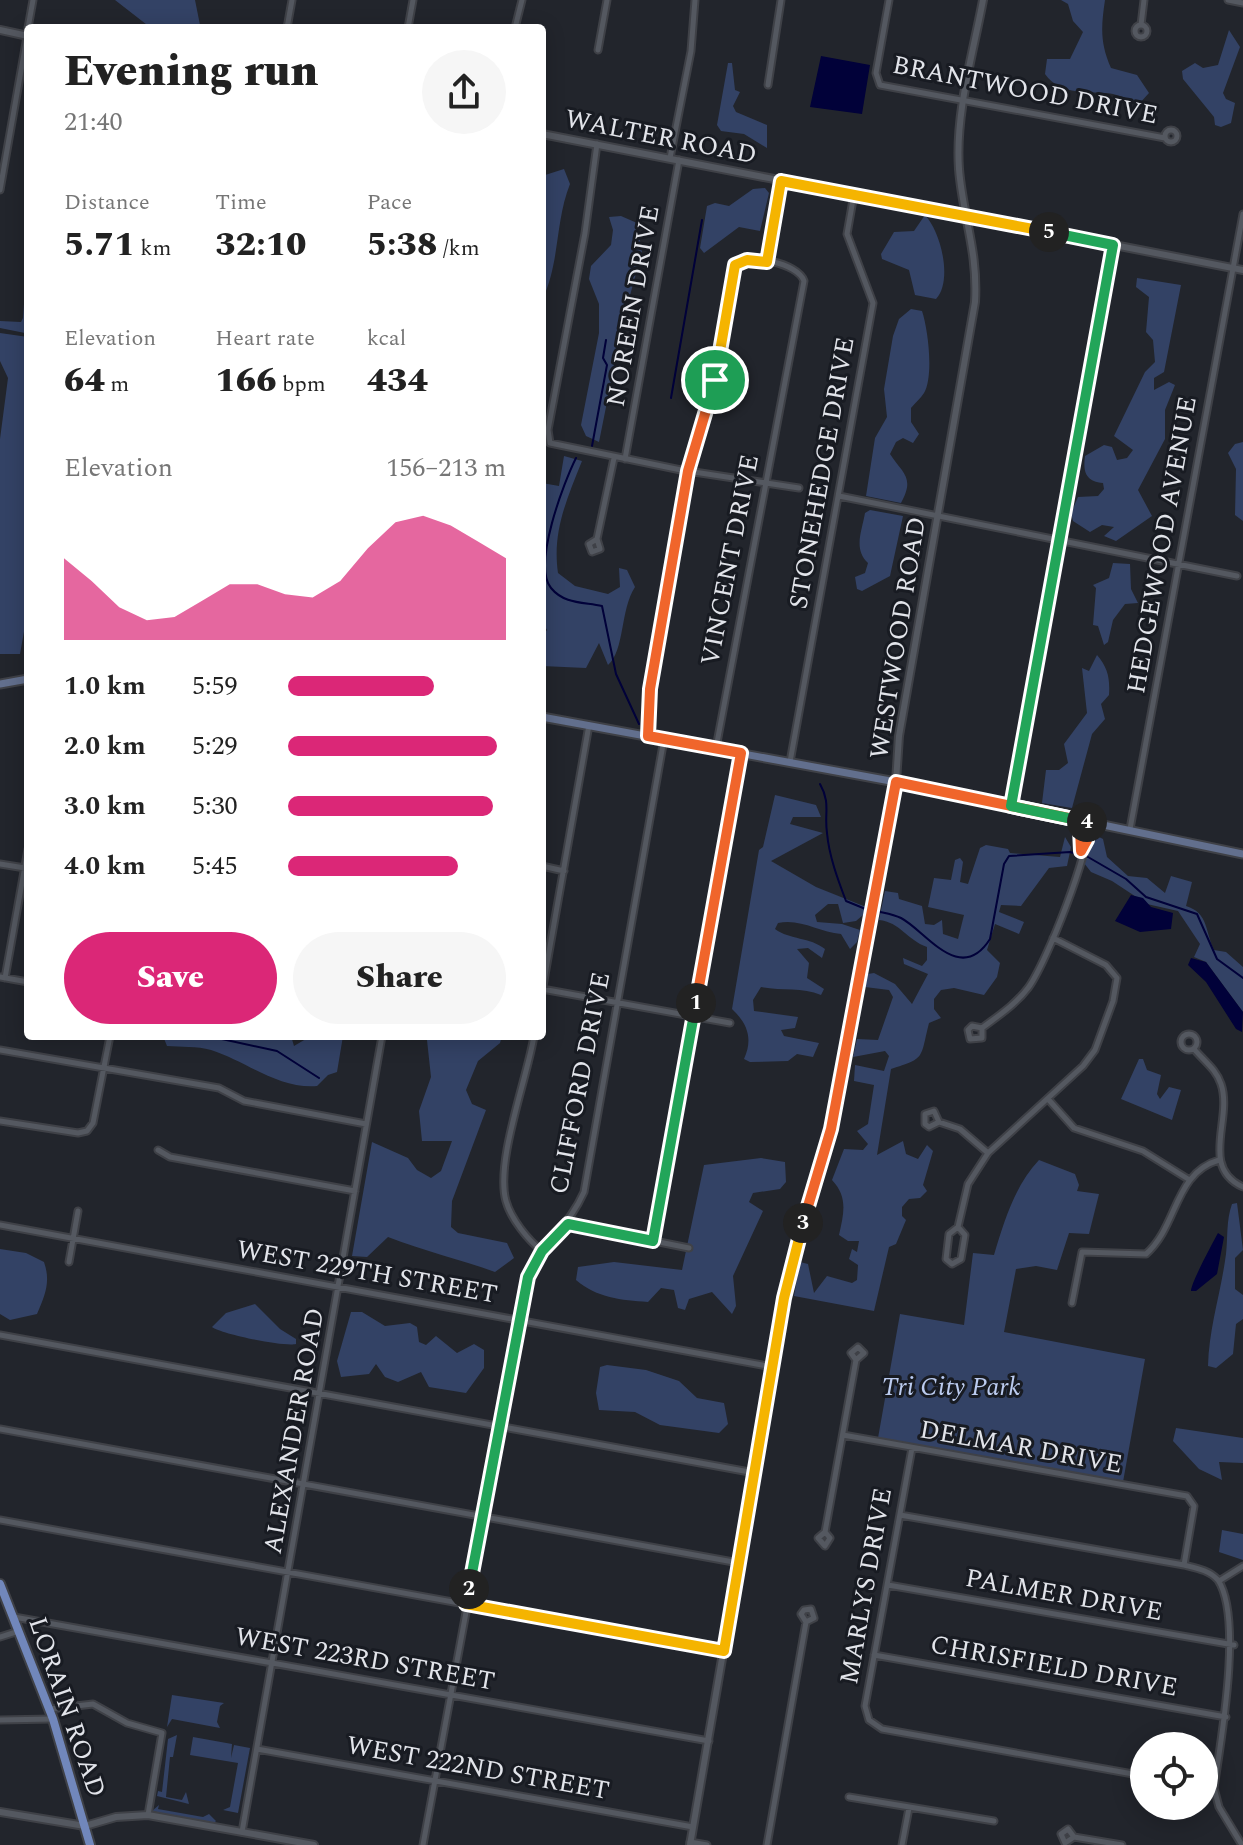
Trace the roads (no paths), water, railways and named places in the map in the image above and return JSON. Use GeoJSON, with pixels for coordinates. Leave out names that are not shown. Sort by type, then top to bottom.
{"type":"FeatureCollection","features":[{"type":"Feature","properties":{"kind":"main road"},"geometry":{"type":"LineString","coordinates":[[0,684],[24,680]]}},
{"type":"Feature","properties":{"kind":"main road"},"geometry":{"type":"LineString","coordinates":[[546,718],[896,782],[1243,854]]}},
{"type":"Feature","properties":{"kind":"main road","name":"LORAIN ROAD"},"geometry":{"type":"LineString","coordinates":[[0,1584],[51,1714],[90,1845]]}},
{"type":"Feature","properties":{"kind":"street"},"geometry":{"type":"LineString","coordinates":[[29,24],[33,0]]}},
{"type":"Feature","properties":{"kind":"street"},"geometry":{"type":"LineString","coordinates":[[288,24],[292,0]]}},
{"type":"Feature","properties":{"kind":"street"},"geometry":{"type":"LineString","coordinates":[[409,24],[413,0]]}},
{"type":"Feature","properties":{"kind":"street"},"geometry":{"type":"LineString","coordinates":[[516,24],[522,0]]}},
{"type":"Feature","properties":{"kind":"street"},"geometry":{"type":"LineString","coordinates":[[598,50],[607,0]]}},
{"type":"Feature","properties":{"kind":"street"},"geometry":{"type":"LineString","coordinates":[[670,158],[691,51],[695,0]]}},
{"type":"Feature","properties":{"kind":"street"},"geometry":{"type":"LineString","coordinates":[[768,85],[781,0]]}},
{"type":"Feature","properties":{"kind":"street","name":"BRANTWOOD DRIVE"},"geometry":{"type":"LineString","coordinates":[[889,0],[877,80],[887,87],[1165,138]]}},
{"type":"Feature","properties":{"kind":"street","name":"WESTWOOD ROAD"},"geometry":{"type":"LineString","coordinates":[[690,1844],[784,1298],[831,1129],[896,782],[899,736],[975,302],[975,252],[959,168],[965,101],[983,0]]}},
{"type":"Feature","properties":{"kind":"street"},"geometry":{"type":"LineString","coordinates":[[1141,25],[1144,0]]}},
{"type":"Feature","properties":{"kind":"street"},"geometry":{"type":"LineString","coordinates":[[1228,0],[1243,3]]}},
{"type":"Feature","properties":{"kind":"street"},"geometry":{"type":"LineString","coordinates":[[0,30],[24,32]]}},
{"type":"Feature","properties":{"kind":"street"},"geometry":{"type":"LineString","coordinates":[[0,190],[24,55]]}},
{"type":"Feature","properties":{"kind":"street","name":"WALTER ROAD"},"geometry":{"type":"LineString","coordinates":[[546,135],[1243,270]]}},
{"type":"Feature","properties":{"kind":"street"},"geometry":{"type":"LineString","coordinates":[[597,144],[585,233],[548,430],[550,443],[614,458],[799,488]]}},
{"type":"Feature","properties":{"kind":"street","name":"NOREEN DRIVE"},"geometry":{"type":"LineString","coordinates":[[625,459],[679,160]]}},
{"type":"Feature","properties":{"kind":"street"},"geometry":{"type":"LineString","coordinates":[[648,736],[650,689],[688,471],[715,380],[735,265],[747,260],[767,262],[781,181]]}},
{"type":"Feature","properties":{"kind":"street","name":"STONEHEDGE DRIVE"},"geometry":{"type":"LineString","coordinates":[[790,762],[873,303],[847,234],[854,194]]}},
{"type":"Feature","properties":{"kind":"street","name":"HEDGEWOOD AVENUE"},"geometry":{"type":"LineString","coordinates":[[1130,829],[1243,214]]}},
{"type":"Feature","properties":{"kind":"street"},"geometry":{"type":"LineString","coordinates":[[1011,806],[1113,245]]}},
{"type":"Feature","properties":{"kind":"street","name":"VINCENT DRIVE"},"geometry":{"type":"LineString","coordinates":[[716,748],[763,484],[804,281],[793,268],[767,262]]}},
{"type":"Feature","properties":{"kind":"street"},"geometry":{"type":"LineString","coordinates":[[597,539],[614,458]]}},
{"type":"Feature","properties":{"kind":"street"},"geometry":{"type":"LineString","coordinates":[[839,496],[1237,576]]}},
{"type":"Feature","properties":{"kind":"street"},"geometry":{"type":"LineString","coordinates":[[546,969],[589,725]]}},
{"type":"Feature","properties":{"kind":"street","name":"CLIFFORD DRIVE"},"geometry":{"type":"LineString","coordinates":[[423,1845],[528,1277],[542,1251],[568,1224],[584,1192],[664,739]]}},
{"type":"Feature","properties":{"kind":"street"},"geometry":{"type":"LineString","coordinates":[[653,1241],[741,753]]}},
{"type":"Feature","properties":{"kind":"street"},"geometry":{"type":"LineString","coordinates":[[982,1028],[1022,995],[1038,972],[1072,890],[1087,840],[1088,822]]}},
{"type":"Feature","properties":{"kind":"street"},"geometry":{"type":"LineString","coordinates":[[0,864],[24,868]]}},
{"type":"Feature","properties":{"kind":"street"},"geometry":{"type":"LineString","coordinates":[[546,867],[564,871]]}},
{"type":"Feature","properties":{"kind":"street"},"geometry":{"type":"LineString","coordinates":[[24,873],[2,977],[24,981]]}},
{"type":"Feature","properties":{"kind":"street"},"geometry":{"type":"LineString","coordinates":[[958,1227],[965,1235],[961,1259],[952,1264],[946,1254],[949,1234],[958,1227],[968,1184],[988,1153],[1048,1099],[1095,1050],[1117,985],[1113,971],[1106,965],[1053,938]]}},
{"type":"Feature","properties":{"kind":"street"},"geometry":{"type":"LineString","coordinates":[[546,992],[730,1023]]}},
{"type":"Feature","properties":{"kind":"street"},"geometry":{"type":"LineString","coordinates":[[0,1121],[78,1133],[87,1131],[93,1123],[109,1040]]}},
{"type":"Feature","properties":{"kind":"street","name":"ALEXANDER ROAD"},"geometry":{"type":"LineString","coordinates":[[242,1832],[381,1040]]}},
{"type":"Feature","properties":{"kind":"street"},"geometry":{"type":"LineString","coordinates":[[533,1040],[516,1111],[504,1191],[506,1204],[531,1242],[542,1251]]}},
{"type":"Feature","properties":{"kind":"street"},"geometry":{"type":"LineString","coordinates":[[1194,1049],[1216,1073],[1224,1096],[1219,1160],[1230,1179],[1243,1187]]}},
{"type":"Feature","properties":{"kind":"street"},"geometry":{"type":"LineString","coordinates":[[0,1050],[219,1088],[244,1101],[366,1124]]}},
{"type":"Feature","properties":{"kind":"street"},"geometry":{"type":"LineString","coordinates":[[1048,1099],[1074,1128],[1143,1151],[1188,1179]]}},
{"type":"Feature","properties":{"kind":"street"},"geometry":{"type":"LineString","coordinates":[[939,1122],[973,1137],[988,1153]]}},
{"type":"Feature","properties":{"kind":"street"},"geometry":{"type":"LineString","coordinates":[[158,1150],[170,1157],[355,1191]]}},
{"type":"Feature","properties":{"kind":"street"},"geometry":{"type":"LineString","coordinates":[[1072,1303],[1082,1252],[1146,1254],[1161,1238],[1188,1179],[1202,1166],[1219,1160]]}},
{"type":"Feature","properties":{"kind":"street"},"geometry":{"type":"LineString","coordinates":[[69,1262],[78,1211]]}},
{"type":"Feature","properties":{"kind":"street"},"geometry":{"type":"LineString","coordinates":[[568,1224],[689,1248]]}},
{"type":"Feature","properties":{"kind":"street","name":"WEST 229TH STREET"},"geometry":{"type":"LineString","coordinates":[[0,1225],[773,1367]]}},
{"type":"Feature","properties":{"kind":"street"},"geometry":{"type":"LineString","coordinates":[[0,1335],[755,1473]]}},
{"type":"Feature","properties":{"kind":"street"},"geometry":{"type":"LineString","coordinates":[[825,1532],[856,1360]]}},
{"type":"Feature","properties":{"kind":"street"},"geometry":{"type":"LineString","coordinates":[[0,1429],[739,1563]]}},
{"type":"Feature","properties":{"kind":"street","name":"DELMAR DRIVE"},"geometry":{"type":"LineString","coordinates":[[843,1435],[1183,1495],[1194,1506],[1184,1565]]}},
{"type":"Feature","properties":{"kind":"street","name":"MARLYS DRIVE"},"geometry":{"type":"LineString","coordinates":[[912,1448],[865,1706],[867,1716],[877,1727],[1130,1773]]}},
{"type":"Feature","properties":{"kind":"street"},"geometry":{"type":"LineString","coordinates":[[900,1515],[1184,1565],[1203,1570],[1219,1581],[1229,1597],[1234,1645],[1218,1764]]}},
{"type":"Feature","properties":{"kind":"street"},"geometry":{"type":"LineString","coordinates":[[0,1520],[724,1651]]}},
{"type":"Feature","properties":{"kind":"street"},"geometry":{"type":"LineString","coordinates":[[1219,1581],[1243,1566]]}},
{"type":"Feature","properties":{"kind":"street","name":"PALMER DRIVE"},"geometry":{"type":"LineString","coordinates":[[888,1585],[1234,1645]]}},
{"type":"Feature","properties":{"kind":"street","name":"WEST 223RD STREET"},"geometry":{"type":"LineString","coordinates":[[14,1617],[709,1741]]}},
{"type":"Feature","properties":{"kind":"street"},"geometry":{"type":"LineString","coordinates":[[767,1845],[806,1622]]}},
{"type":"Feature","properties":{"kind":"street"},"geometry":{"type":"LineString","coordinates":[[0,1637],[20,1631]]}},
{"type":"Feature","properties":{"kind":"street","name":"CHRISFIELD DRIVE"},"geometry":{"type":"LineString","coordinates":[[874,1655],[1226,1717]]}},
{"type":"Feature","properties":{"kind":"street"},"geometry":{"type":"LineString","coordinates":[[0,1720],[51,1714],[93,1704],[127,1723],[162,1733],[148,1815]]}},
{"type":"Feature","properties":{"kind":"street","name":"WEST 222ND STREET"},"geometry":{"type":"LineString","coordinates":[[257,1749],[693,1827]]}},
{"type":"Feature","properties":{"kind":"street"},"geometry":{"type":"LineString","coordinates":[[849,1797],[994,1821]]}},
{"type":"Feature","properties":{"kind":"street"},"geometry":{"type":"LineString","coordinates":[[1218,1803],[1242,1845]]}},
{"type":"Feature","properties":{"kind":"street"},"geometry":{"type":"LineString","coordinates":[[902,1845],[909,1808]]}},
{"type":"Feature","properties":{"kind":"street"},"geometry":{"type":"LineString","coordinates":[[0,1812],[85,1826],[116,1817],[148,1815],[314,1845]]}},
{"type":"Feature","properties":{"kind":"street"},"geometry":{"type":"LineString","coordinates":[[1074,1837],[1122,1845]]}},
{"type":"Feature","properties":{"kind":"street"},"geometry":{"type":"LineString","coordinates":[[690,1844],[707,1845]]}},
{"type":"Feature","properties":{"kind":"waterway"},"geometry":{"type":"LineString","coordinates":[[671,398],[702,220]]}},
{"type":"Feature","properties":{"kind":"waterway"},"geometry":{"type":"LineString","coordinates":[[592,446],[607,365],[603,358],[606,340]]}},
{"type":"Feature","properties":{"kind":"waterway"},"geometry":{"type":"LineString","coordinates":[[546,552],[564,485],[576,458]]}},
{"type":"Feature","properties":{"kind":"waterway"},"geometry":{"type":"LineString","coordinates":[[546,577],[551,588],[562,597],[602,606],[616,674],[639,724]]}},
{"type":"Feature","properties":{"kind":"waterway"},"geometry":{"type":"LineString","coordinates":[[820,784],[826,803],[830,850],[846,901],[868,910]]}},
{"type":"Feature","properties":{"kind":"waterway"},"geometry":{"type":"LineString","coordinates":[[876,911],[901,918],[944,951],[967,957],[979,952],[990,939],[1004,864],[1009,856],[1070,852],[1088,857],[1126,879],[1146,897],[1197,914],[1217,959],[1243,978]]}},
{"type":"Feature","properties":{"kind":"waterway"},"geometry":{"type":"LineString","coordinates":[[226,1040],[277,1051],[319,1078]]}},
{"type":"Feature","properties":{"kind":"park label","name":"Tri City Park"},"geometry":{"type":"Point","coordinates":[951,1387]}}]}
